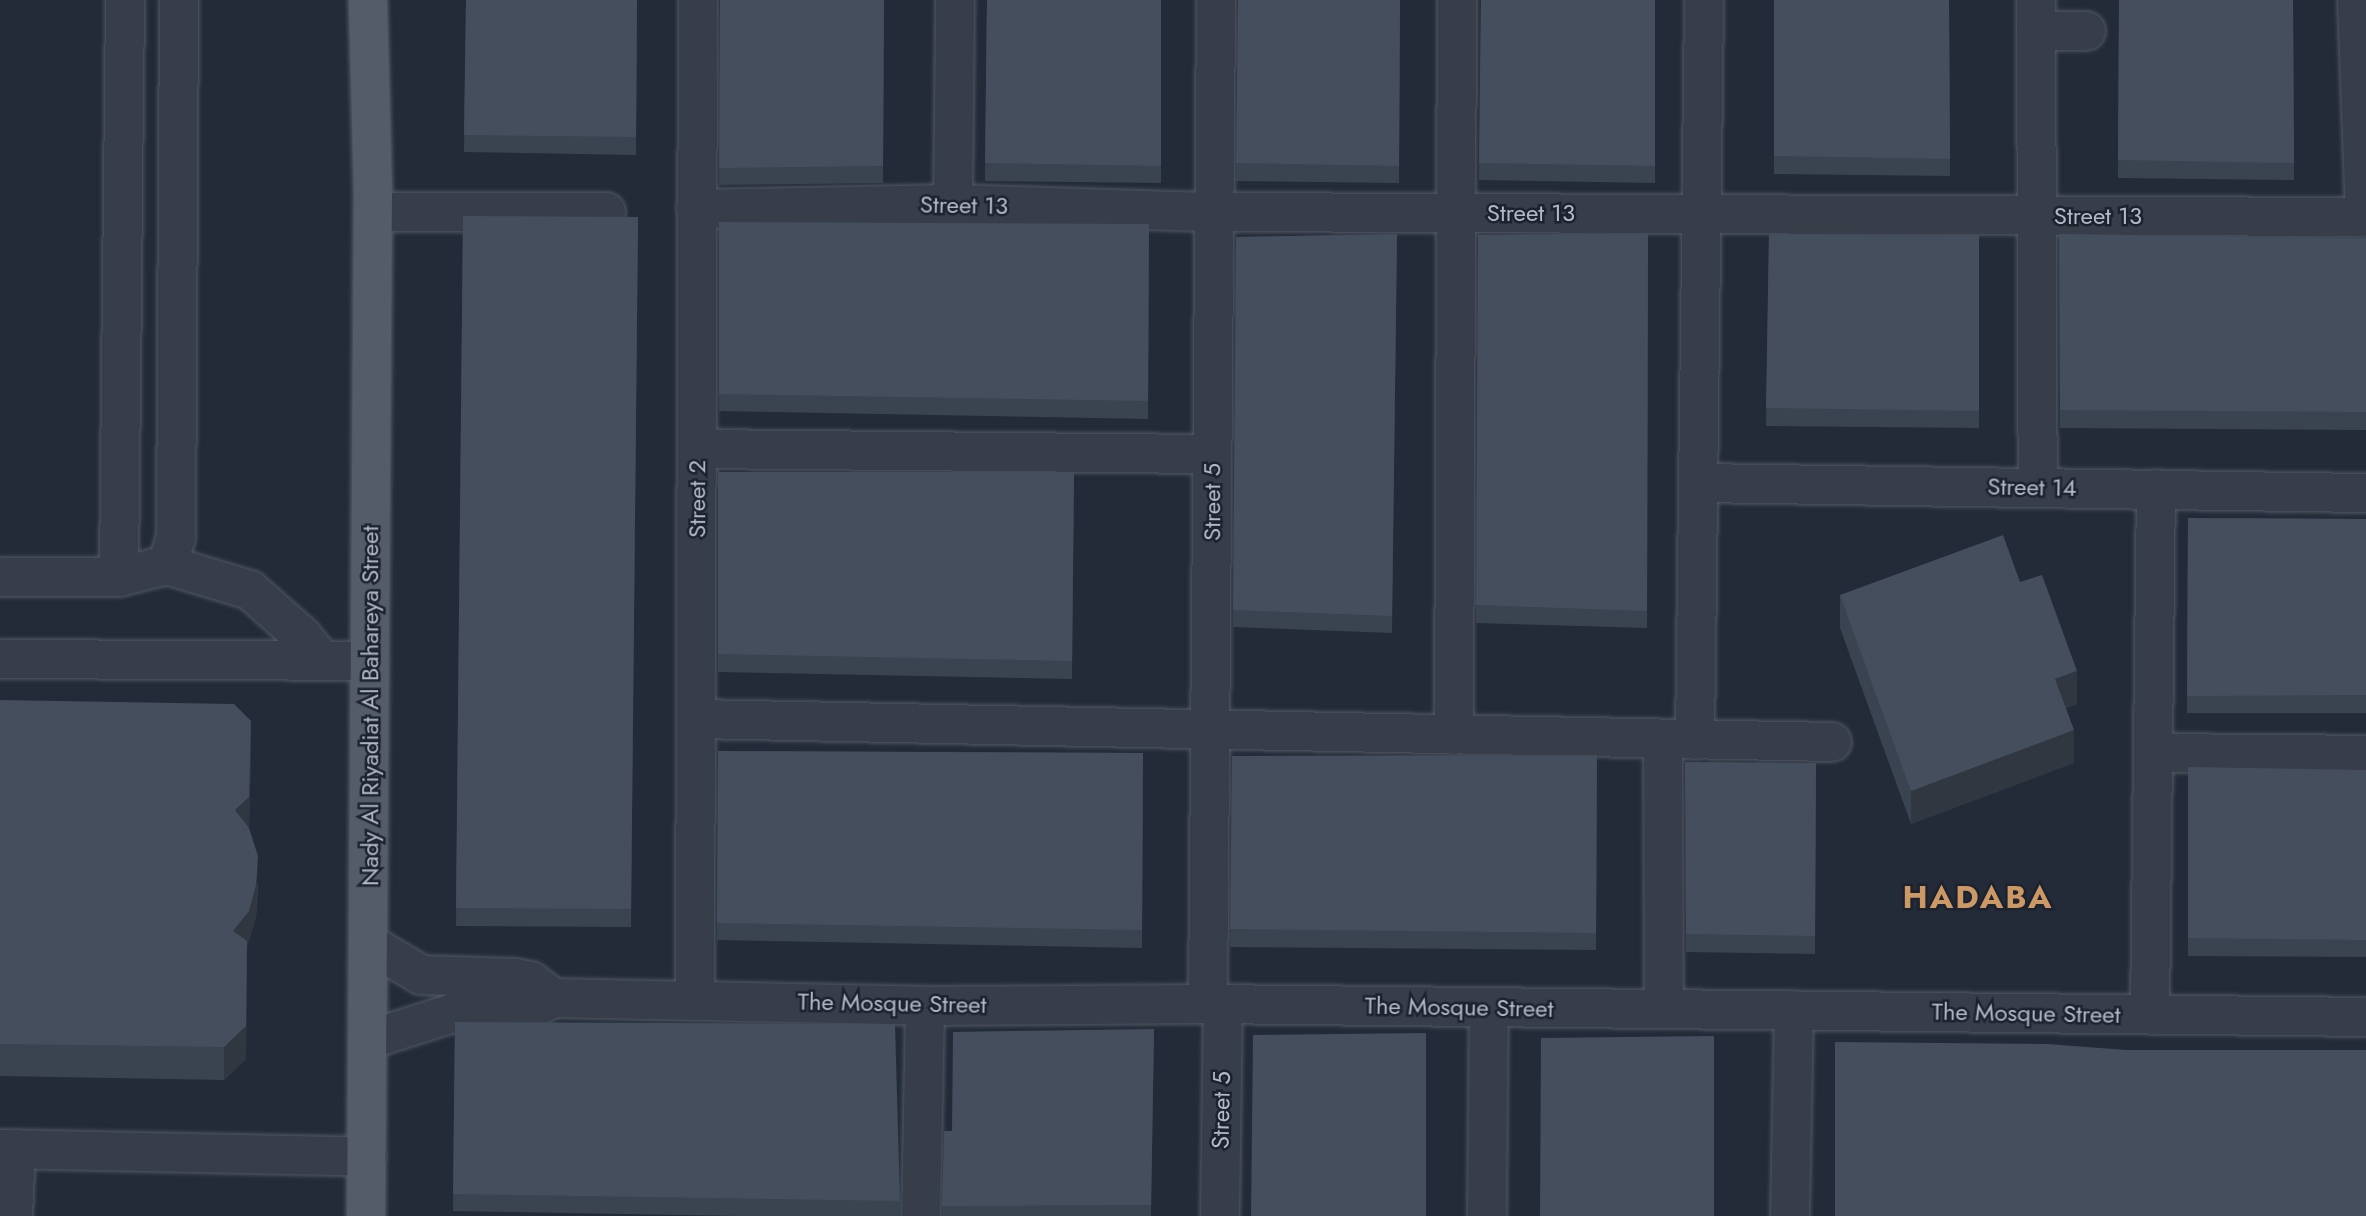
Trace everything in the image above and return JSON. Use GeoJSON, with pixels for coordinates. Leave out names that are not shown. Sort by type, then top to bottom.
{"type":"FeatureCollection","features":[{"type":"Feature","properties":{"kind":"main road","name":"Nady Al Riyadiat Al Bahareya Street"},"geometry":{"type":"LineString","coordinates":[[366,1216],[373,204],[368,0]]}},
{"type":"Feature","properties":{"kind":"main road","name":"Nady Al Riyadiat Al Bahareya Street"},"geometry":{"type":"LineString","coordinates":[[373,204],[388,0]]}},
{"type":"Feature","properties":{"kind":"street"},"geometry":{"type":"LineString","coordinates":[[119,578],[125,0]]}},
{"type":"Feature","properties":{"kind":"street"},"geometry":{"type":"LineString","coordinates":[[167,565],[176,538],[177,513],[179,0]]}},
{"type":"Feature","properties":{"kind":"street","name":"Street 2"},"geometry":{"type":"LineString","coordinates":[[695,998],[698,0]]}},
{"type":"Feature","properties":{"kind":"street"},"geometry":{"type":"LineString","coordinates":[[953,204],[955,0]]}},
{"type":"Feature","properties":{"kind":"street","name":"Street 5"},"geometry":{"type":"LineString","coordinates":[[1216,0],[1211,730],[1220,1216]]}},
{"type":"Feature","properties":{"kind":"street"},"geometry":{"type":"LineString","coordinates":[[1454,735],[1457,0]]}},
{"type":"Feature","properties":{"kind":"street"},"geometry":{"type":"LineString","coordinates":[[1664,1009],[1679,739],[1698,483],[1704,0]]}},
{"type":"Feature","properties":{"kind":"street"},"geometry":{"type":"LineString","coordinates":[[2357,0],[2365,217]]}},
{"type":"Feature","properties":{"kind":"street"},"geometry":{"type":"LineString","coordinates":[[2038,487],[2036,16],[2086,31]]}},
{"type":"Feature","properties":{"kind":"street"},"geometry":{"type":"LineString","coordinates":[[373,204],[606,212]]}},
{"type":"Feature","properties":{"kind":"street","name":"Street 13"},"geometry":{"type":"LineString","coordinates":[[696,209],[953,204],[1214,212],[2365,217]]}},
{"type":"Feature","properties":{"kind":"street"},"geometry":{"type":"LineString","coordinates":[[697,449],[1212,454]]}},
{"type":"Feature","properties":{"kind":"street","name":"Street 14"},"geometry":{"type":"LineString","coordinates":[[1698,483],[2366,493]]}},
{"type":"Feature","properties":{"kind":"street"},"geometry":{"type":"LineString","coordinates":[[2150,1014],[2156,489]]}},
{"type":"Feature","properties":{"kind":"street"},"geometry":{"type":"LineString","coordinates":[[0,577],[119,578],[167,565],[250,590],[302,636],[322,661]]}},
{"type":"Feature","properties":{"kind":"street"},"geometry":{"type":"LineString","coordinates":[[0,659],[370,661]]}},
{"type":"Feature","properties":{"kind":"street"},"geometry":{"type":"LineString","coordinates":[[696,719],[1832,742]]}},
{"type":"Feature","properties":{"kind":"street"},"geometry":{"type":"LineString","coordinates":[[2153,754],[2366,755]]}},
{"type":"Feature","properties":{"kind":"street"},"geometry":{"type":"LineString","coordinates":[[368,943],[421,975],[515,978],[531,981],[553,998]]}},
{"type":"Feature","properties":{"kind":"street","name":"The Mosque Street"},"geometry":{"type":"LineString","coordinates":[[368,1040],[450,1014],[523,1014],[553,998],[695,998],[925,1006],[1216,1004],[2366,1017]]}},
{"type":"Feature","properties":{"kind":"street"},"geometry":{"type":"LineString","coordinates":[[921,1216],[925,1006]]}},
{"type":"Feature","properties":{"kind":"street"},"geometry":{"type":"LineString","coordinates":[[1487,1216],[1489,1007]]}},
{"type":"Feature","properties":{"kind":"street"},"geometry":{"type":"LineString","coordinates":[[1790,1216],[1794,1010]]}},
{"type":"Feature","properties":{"kind":"street"},"geometry":{"type":"LineString","coordinates":[[13,1216],[8,1149],[367,1157]]}},
{"type":"Feature","properties":{"kind":"building"},"geometry":{"type":"Polygon","coordinates":[[[466,0],[637,0],[636,137],[464,135],[466,0]]]}},
{"type":"Feature","properties":{"kind":"building"},"geometry":{"type":"Polygon","coordinates":[[[720,0],[884,0],[883,166],[719,168],[720,0]]]}},
{"type":"Feature","properties":{"kind":"building"},"geometry":{"type":"Polygon","coordinates":[[[987,0],[1161,0],[1161,166],[985,163],[987,0]]]}},
{"type":"Feature","properties":{"kind":"building"},"geometry":{"type":"Polygon","coordinates":[[[1238,0],[1400,0],[1399,166],[1236,163],[1238,0]]]}},
{"type":"Feature","properties":{"kind":"building"},"geometry":{"type":"Polygon","coordinates":[[[1481,0],[1655,0],[1655,166],[1479,163],[1481,0]]]}},
{"type":"Feature","properties":{"kind":"building"},"geometry":{"type":"Polygon","coordinates":[[[1774,0],[1949,0],[1950,159],[1774,156],[1774,0]]]}},
{"type":"Feature","properties":{"kind":"building"},"geometry":{"type":"Polygon","coordinates":[[[2119,0],[2293,0],[2294,163],[2118,160],[2119,0]]]}},
{"type":"Feature","properties":{"kind":"building"},"geometry":{"type":"Polygon","coordinates":[[[463,216],[638,217],[631,909],[456,908],[463,216]]]}},
{"type":"Feature","properties":{"kind":"building"},"geometry":{"type":"Polygon","coordinates":[[[719,222],[1149,224],[1148,401],[719,394],[719,222]]]}},
{"type":"Feature","properties":{"kind":"building"},"geometry":{"type":"Polygon","coordinates":[[[1648,233],[1647,611],[1476,605],[1478,235],[1648,233]]]}},
{"type":"Feature","properties":{"kind":"building"},"geometry":{"type":"Polygon","coordinates":[[[1397,234],[1392,616],[1233,610],[1236,237],[1397,234]]]}},
{"type":"Feature","properties":{"kind":"building"},"geometry":{"type":"Polygon","coordinates":[[[1769,234],[1979,235],[1979,411],[1766,408],[1769,234]]]}},
{"type":"Feature","properties":{"kind":"building"},"geometry":{"type":"Polygon","coordinates":[[[2059,234],[2366,238],[2366,412],[2060,410],[2059,234]]]}},
{"type":"Feature","properties":{"kind":"building"},"geometry":{"type":"Polygon","coordinates":[[[718,472],[1074,472],[1072,661],[718,654],[718,472]]]}},
{"type":"Feature","properties":{"kind":"building"},"geometry":{"type":"Polygon","coordinates":[[[2188,518],[2366,519],[2366,695],[2187,696],[2188,518]]]}},
{"type":"Feature","properties":{"kind":"building"},"geometry":{"type":"Polygon","coordinates":[[[2003,535],[2020,582],[2042,575],[2077,671],[2055,679],[2074,730],[1911,791],[1840,595],[2003,535]]]}},
{"type":"Feature","properties":{"kind":"building"},"geometry":{"type":"Polygon","coordinates":[[[0,700],[234,704],[251,721],[249,797],[235,810],[249,828],[258,856],[256,885],[249,911],[233,931],[247,941],[246,1026],[224,1047],[0,1044],[0,700]]]}},
{"type":"Feature","properties":{"kind":"building"},"geometry":{"type":"Polygon","coordinates":[[[718,751],[1143,753],[1142,930],[717,923],[718,751]]]}},
{"type":"Feature","properties":{"kind":"building"},"geometry":{"type":"Polygon","coordinates":[[[1597,755],[1596,933],[1230,929],[1232,756],[1597,755]]]}},
{"type":"Feature","properties":{"kind":"building"},"geometry":{"type":"Polygon","coordinates":[[[1685,762],[1816,763],[1815,936],[1686,934],[1685,762]]]}},
{"type":"Feature","properties":{"kind":"building"},"geometry":{"type":"Polygon","coordinates":[[[2188,767],[2366,770],[2366,940],[2188,938],[2188,767]]]}},
{"type":"Feature","properties":{"kind":"building"},"geometry":{"type":"Polygon","coordinates":[[[455,1022],[895,1024],[900,1201],[453,1194],[455,1022]]]}},
{"type":"Feature","properties":{"kind":"building"},"geometry":{"type":"Polygon","coordinates":[[[1154,1029],[1151,1205],[942,1206],[944,1131],[952,1131],[953,1032],[1154,1029]]]}},
{"type":"Feature","properties":{"kind":"building"},"geometry":{"type":"Polygon","coordinates":[[[1426,1033],[1426,1216],[1251,1216],[1253,1035],[1426,1033]]]}},
{"type":"Feature","properties":{"kind":"building"},"geometry":{"type":"Polygon","coordinates":[[[1714,1036],[1714,1216],[1540,1216],[1541,1038],[1714,1036]]]}},
{"type":"Feature","properties":{"kind":"building"},"geometry":{"type":"Polygon","coordinates":[[[1835,1042],[2047,1044],[2126,1050],[2366,1050],[2366,1216],[1835,1216],[1835,1042]]]}},
{"type":"Feature","properties":{"kind":"district","name":"HADABA"},"geometry":{"type":"Point","coordinates":[1978,897]}}]}
